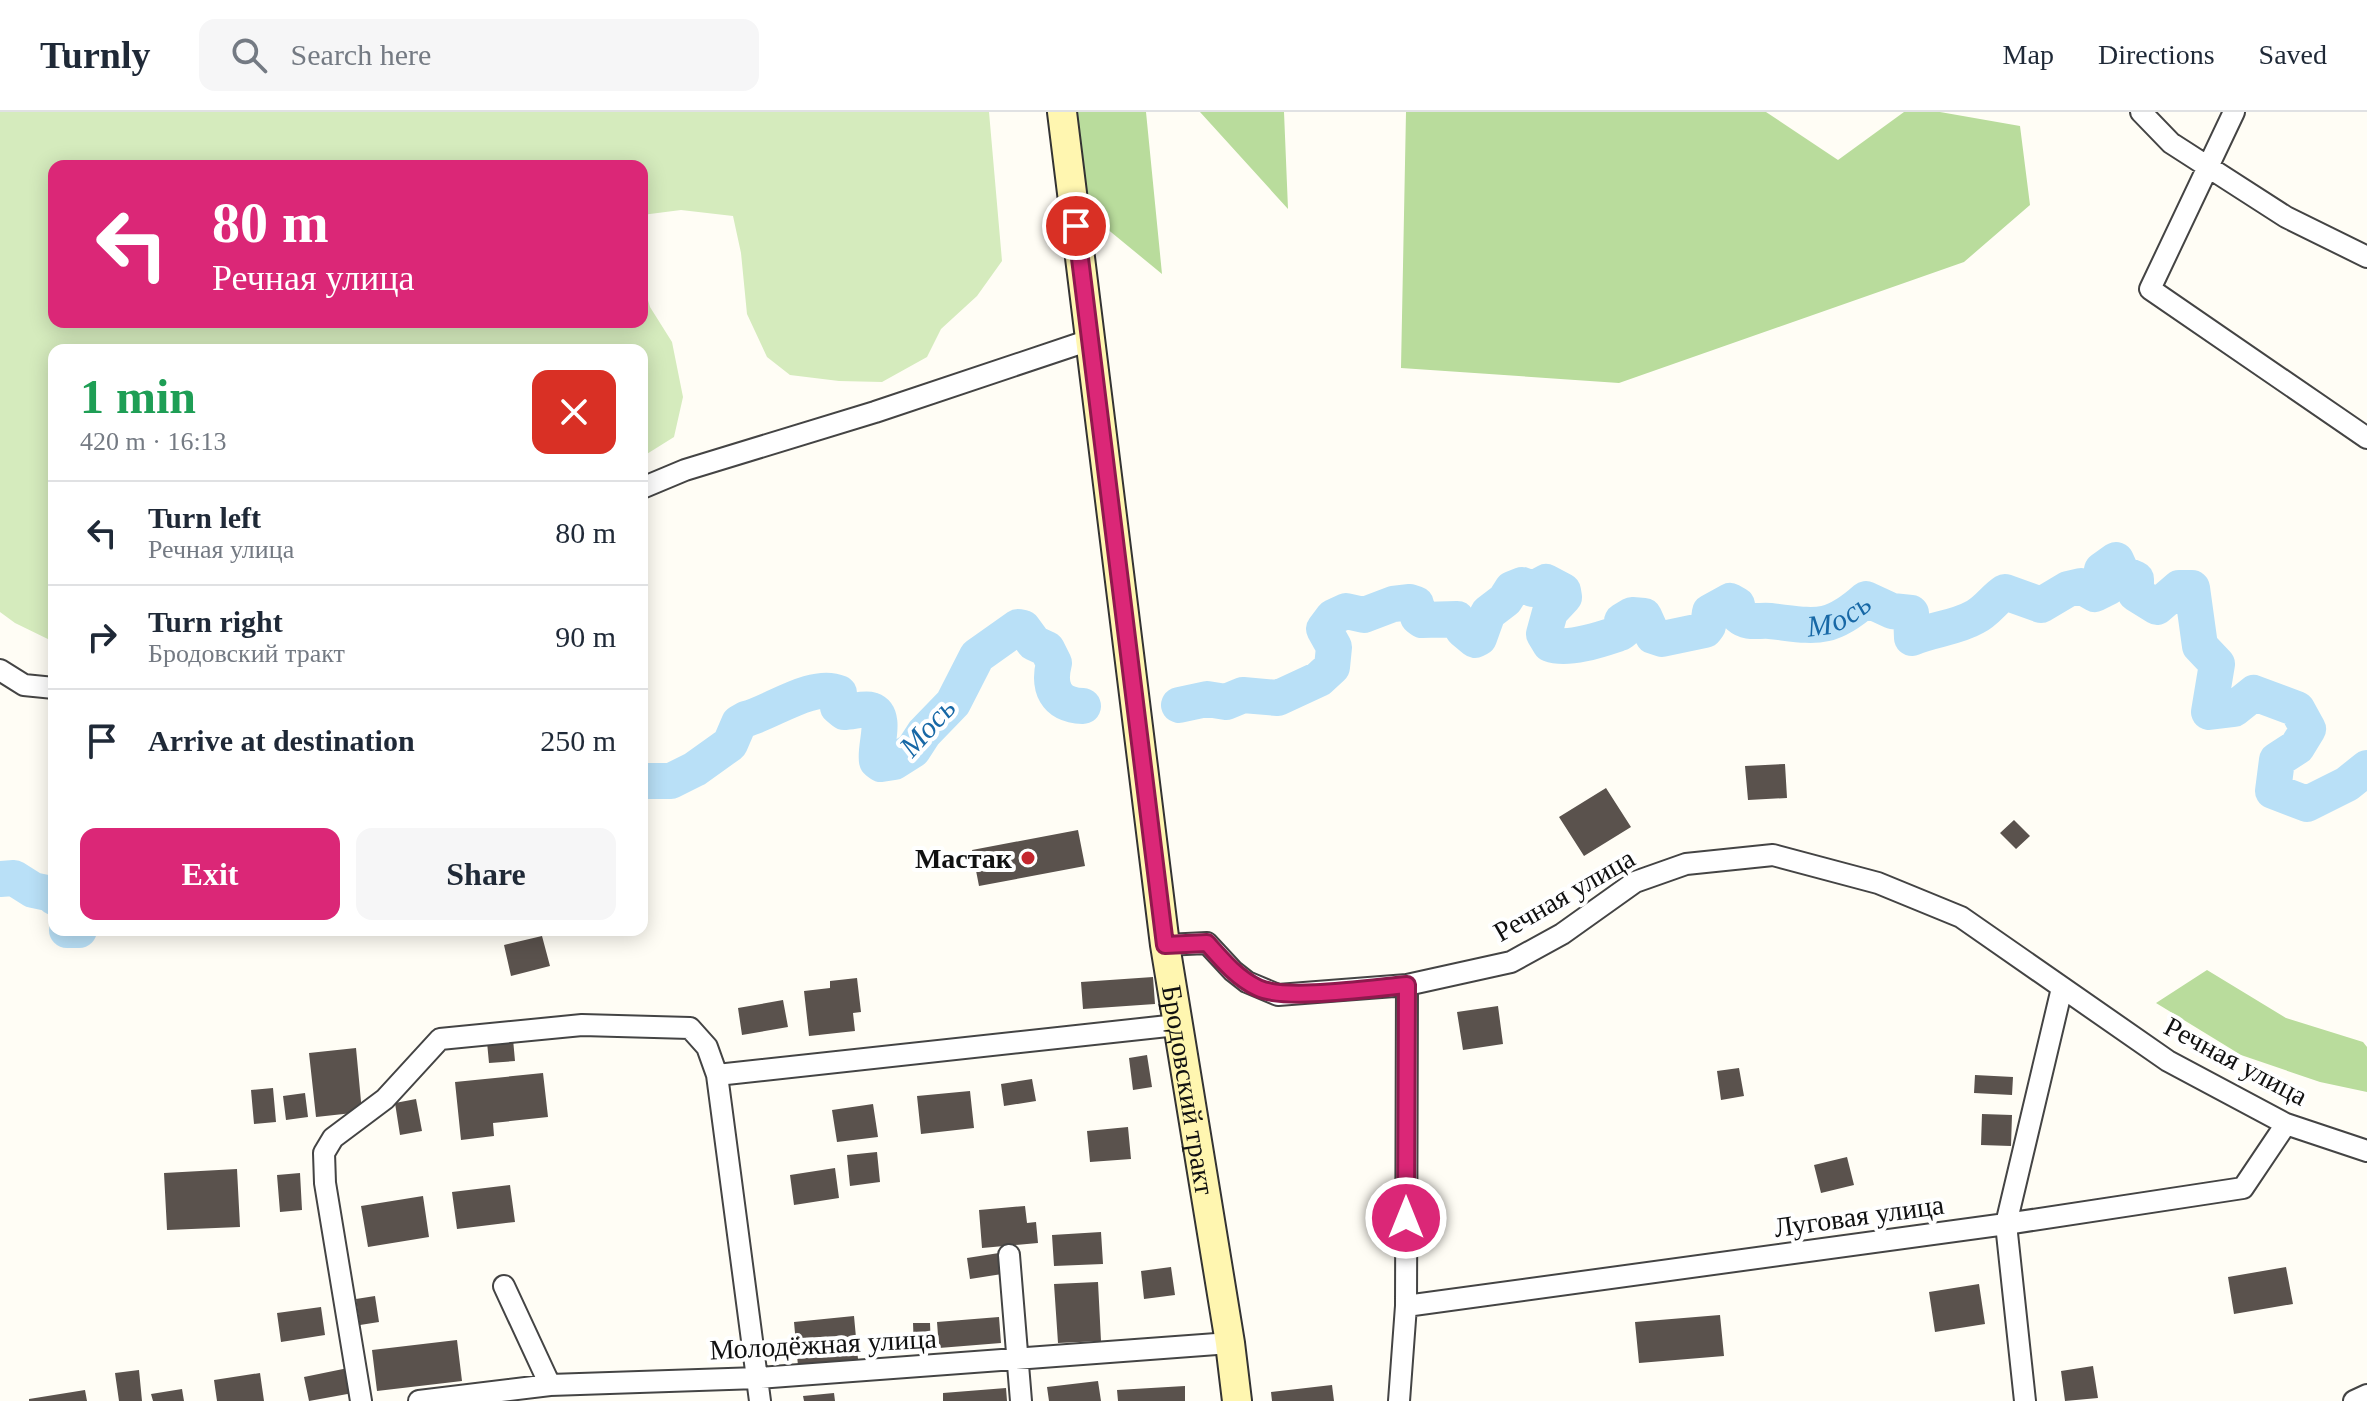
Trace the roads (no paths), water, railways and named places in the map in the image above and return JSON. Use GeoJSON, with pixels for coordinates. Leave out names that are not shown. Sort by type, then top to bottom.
{"type":"FeatureCollection","features":[{"type":"Feature","properties":{"kind":"main road","name":"Бродовский тракт"},"geometry":{"type":"LineString","coordinates":[[1062,112],[1165,945],[1237,1401]]}},
{"type":"Feature","properties":{"kind":"street"},"geometry":{"type":"LineString","coordinates":[[2141,112],[2171,143],[2286,217],[2367,257]]}},
{"type":"Feature","properties":{"kind":"street"},"geometry":{"type":"LineString","coordinates":[[2234,112],[2150,289],[2367,438]]}},
{"type":"Feature","properties":{"kind":"street"},"geometry":{"type":"LineString","coordinates":[[648,486],[738,452],[875,412],[1090,340]]}},
{"type":"Feature","properties":{"kind":"street"},"geometry":{"type":"LineString","coordinates":[[0,670],[24,685],[48,687]]}},
{"type":"Feature","properties":{"kind":"street","name":"Речная улица"},"geometry":{"type":"LineString","coordinates":[[1165,945],[1207,943],[1247,982],[1278,995],[1407,985],[1511,962],[1562,934],[1635,882],[1686,864],[1773,855],[1878,883],[1961,917],[2168,1061],[2286,1124],[2367,1151]]}},
{"type":"Feature","properties":{"kind":"street"},"geometry":{"type":"LineString","coordinates":[[1399,1401],[1406,1306],[1407,985]]}},
{"type":"Feature","properties":{"kind":"street"},"geometry":{"type":"LineString","coordinates":[[2025,1401],[2006,1224],[2062,988]]}},
{"type":"Feature","properties":{"kind":"street"},"geometry":{"type":"LineString","coordinates":[[361,1401],[325,1183],[324,1153],[333,1138],[385,1099],[440,1039],[582,1025],[690,1028],[707,1047],[717,1075],[760,1401]]}},
{"type":"Feature","properties":{"kind":"street"},"geometry":{"type":"LineString","coordinates":[[717,1075],[1177,1025]]}},
{"type":"Feature","properties":{"kind":"street","name":"Луговая улица"},"geometry":{"type":"LineString","coordinates":[[1406,1306],[2006,1224],[2243,1188],[2286,1124]]}},
{"type":"Feature","properties":{"kind":"street"},"geometry":{"type":"LineString","coordinates":[[1009,1255],[1021,1401]]}},
{"type":"Feature","properties":{"kind":"street"},"geometry":{"type":"LineString","coordinates":[[504,1286],[550,1385]]}},
{"type":"Feature","properties":{"kind":"street","name":"Молодёжная улица"},"geometry":{"type":"LineString","coordinates":[[419,1401],[550,1385],[758,1378],[1230,1343]]}},
{"type":"Feature","properties":{"kind":"street"},"geometry":{"type":"LineString","coordinates":[[2354,1401],[2367,1395]]}},
{"type":"Feature","properties":{"kind":"waterway","name":"Мось"},"geometry":{"type":"LineString","coordinates":[[1179,705],[1207,699],[1226,702],[1243,695],[1278,698],[1319,679],[1332,667],[1334,647],[1324,629],[1333,617],[1346,611],[1364,615],[1393,604],[1410,602],[1416,604],[1418,617],[1422,620],[1457,619],[1463,630],[1475,640],[1479,638],[1488,613],[1505,600],[1512,589],[1522,585],[1533,589],[1546,582],[1563,591],[1564,597],[1550,612],[1544,634],[1550,644],[1557,646],[1585,643],[1620,633],[1623,631],[1622,621],[1632,615],[1644,616],[1653,636],[1662,639],[1705,630],[1710,612],[1730,601],[1737,605],[1739,616],[1746,620],[1810,625],[1842,617],[1866,599],[1892,611],[1911,613],[1912,638],[1968,621],[2005,592],[2041,605],[2068,589],[2081,586],[2095,594],[2109,587],[2102,570],[2116,560],[2122,573],[2136,579],[2136,594],[2157,607],[2179,588],[2192,588],[2200,646],[2217,664],[2209,712],[2234,709],[2254,693],[2297,709],[2308,729],[2297,747],[2277,760],[2273,791],[2307,804],[2347,784],[2367,768]]}},
{"type":"Feature","properties":{"kind":"waterway","name":"Мось"},"geometry":{"type":"LineString","coordinates":[[648,781],[671,781],[695,769],[730,744],[739,723],[817,691],[839,693],[838,707],[844,712],[871,710],[876,713],[880,725],[877,761],[881,764],[894,762],[913,750],[924,733],[953,703],[977,656],[1018,627],[1023,628],[1034,643],[1047,649],[1054,663],[1053,687],[1060,698],[1083,706]]}},
{"type":"Feature","properties":{"kind":"waterway","name":"Мось"},"geometry":{"type":"LineString","coordinates":[[0,879],[14,878],[33,890],[48,893]]}},
{"type":"Feature","properties":{"kind":"place","name":"Мастак"},"geometry":{"type":"Point","coordinates":[1028,858]}}]}
